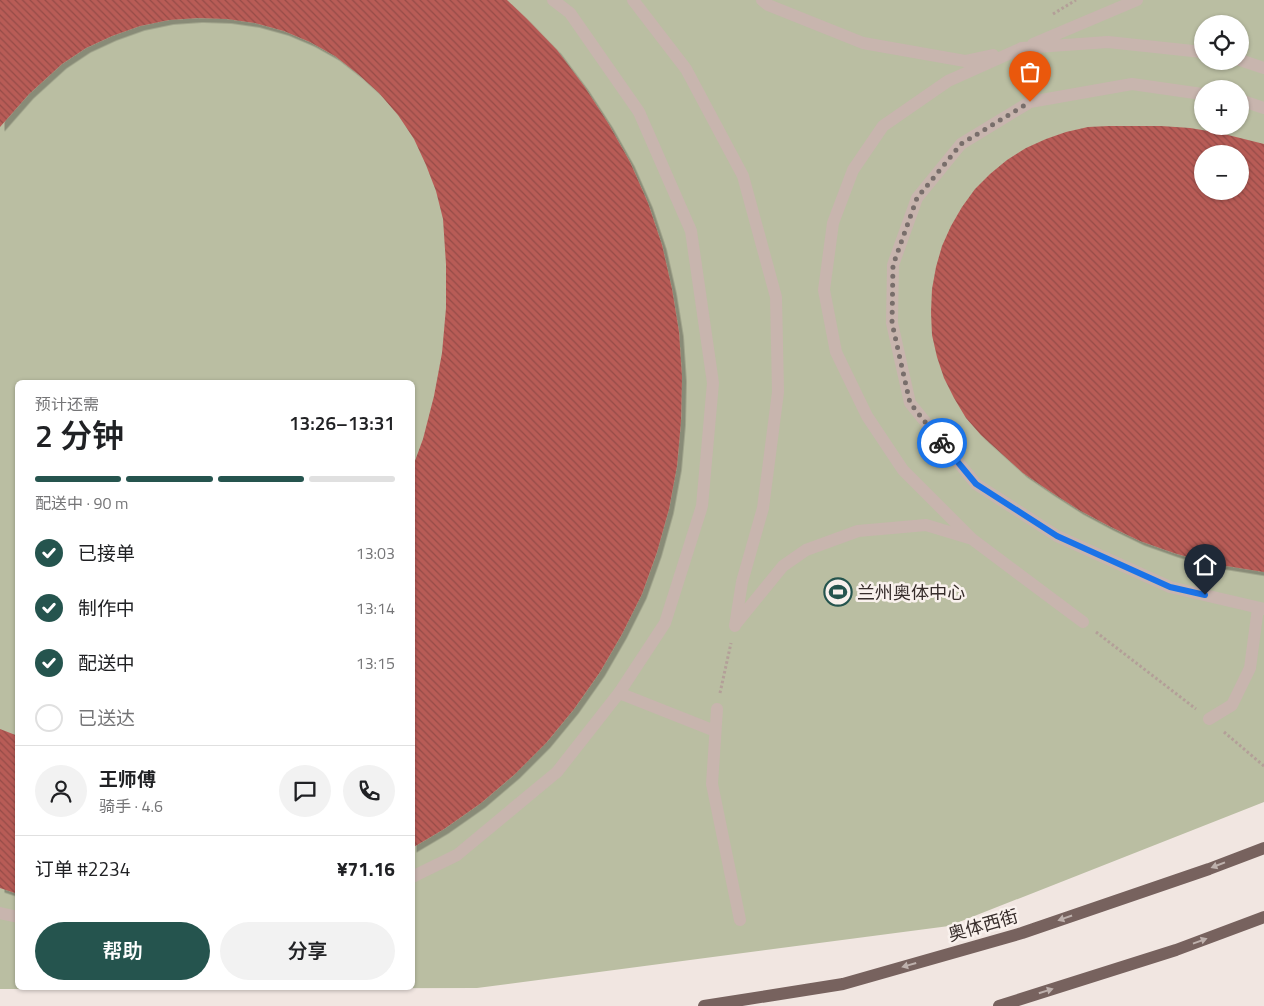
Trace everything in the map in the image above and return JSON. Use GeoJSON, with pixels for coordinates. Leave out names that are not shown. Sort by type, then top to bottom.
{"type":"FeatureCollection","features":[{"type":"Feature","properties":{"kind":"main road","name":"奥体西街"},"geometry":{"type":"LineString","coordinates":[[704,1006],[843,984],[1022,933],[1209,869],[1264,848]]}},
{"type":"Feature","properties":{"kind":"main road"},"geometry":{"type":"LineString","coordinates":[[999,1006],[1176,950],[1264,918]]}},
{"type":"Feature","properties":{"kind":"street"},"geometry":{"type":"LineString","coordinates":[[415,876],[457,855],[557,772],[619,694],[665,623],[702,506],[713,383],[690,231],[638,112],[570,13],[553,0]]}},
{"type":"Feature","properties":{"kind":"street"},"geometry":{"type":"LineString","coordinates":[[633,0],[686,69],[743,176],[776,297],[778,392],[776,412],[763,508],[742,582],[735,626]]}},
{"type":"Feature","properties":{"kind":"street"},"geometry":{"type":"LineString","coordinates":[[762,0],[768,5],[863,43],[965,61],[1022,48],[1108,42],[1194,51]]}},
{"type":"Feature","properties":{"kind":"street"},"geometry":{"type":"LineString","coordinates":[[1083,622],[972,539],[903,470],[867,416],[836,352],[824,290],[833,223],[853,170],[883,126],[948,81],[1137,0]]}},
{"type":"Feature","properties":{"kind":"street"},"geometry":{"type":"LineString","coordinates":[[1249,63],[1264,68]]}},
{"type":"Feature","properties":{"kind":"street"},"geometry":{"type":"LineString","coordinates":[[1194,93],[1132,84],[1030,102],[961,144],[917,198],[893,265],[892,323],[910,403],[976,484],[1057,536],[1170,587],[1261,609],[1250,668],[1232,705],[1209,719]]}},
{"type":"Feature","properties":{"kind":"street"},"geometry":{"type":"LineString","coordinates":[[1249,103],[1264,108]]}},
{"type":"Feature","properties":{"kind":"street"},"geometry":{"type":"LineString","coordinates":[[735,626],[783,566],[806,550],[858,531],[926,525],[972,539]]}},
{"type":"Feature","properties":{"kind":"street"},"geometry":{"type":"LineString","coordinates":[[619,694],[715,731]]}},
{"type":"Feature","properties":{"kind":"street"},"geometry":{"type":"LineString","coordinates":[[717,708],[712,784],[740,920]]}},
{"type":"Feature","properties":{"kind":"street"},"geometry":{"type":"LineString","coordinates":[[0,913],[15,916]]}},
{"type":"Feature","properties":{"kind":"path"},"geometry":{"type":"LineString","coordinates":[[1083,622],[1209,719],[1264,766]]}},
{"type":"Feature","properties":{"kind":"path"},"geometry":{"type":"LineString","coordinates":[[717,708],[735,626]]}},
{"type":"Feature","properties":{"kind":"green space","name":"兰州奥体中心"},"geometry":{"type":"Polygon","coordinates":[[[0,0],[1264,0],[1264,802],[949,926],[477,988],[415,988],[415,380],[15,380],[15,989],[0,989],[0,0]]]}},
{"type":"Feature","properties":{"kind":"building"},"geometry":{"type":"Polygon","coordinates":[[[0,0],[507,0],[557,50],[584,86],[608,123],[630,162],[648,203],[662,245],[679,332],[682,377],[681,421],[677,466],[669,509],[657,552],[642,594],[600,672],[574,709],[546,743],[515,774],[481,803],[444,829],[415,846],[415,461],[423,439],[434,396],[442,353],[446,308],[446,264],[443,219],[436,191],[414,139],[398,115],[379,93],[335,56],[310,42],[284,31],[255,23],[227,19],[198,18],[169,20],[140,26],[86,48],[62,64],[29,94],[0,127],[0,0]]]}},
{"type":"Feature","properties":{"kind":"building"},"geometry":{"type":"Polygon","coordinates":[[[1161,126],[1194,129],[1194,135],[1228,135],[1264,144],[1264,572],[1208,563],[1174,553],[1140,541],[1079,510],[1023,473],[981,435],[966,418],[944,378],[932,335],[932,289],[942,246],[951,226],[975,189],[1007,160],[1026,148],[1066,132],[1088,127],[1161,126]]]}},
{"type":"Feature","properties":{"kind":"building"},"geometry":{"type":"Polygon","coordinates":[[[0,729],[15,735],[15,893],[0,888],[0,729]]]}},
{"type":"Feature","properties":{"kind":"way so far"},"geometry":{"type":"LineString","coordinates":[[942,443],[910,403],[892,323],[893,265],[917,198],[961,144],[1030,102]]}},
{"type":"Feature","properties":{"kind":"place","name":"兰州奥体中心"},"geometry":{"type":"Point","coordinates":[838,592]}},
{"type":"Feature","properties":{"kind":"route"},"geometry":{"type":"LineString","coordinates":[[942,443],[976,484],[1057,536],[1170,587],[1205,595]]}}]}
